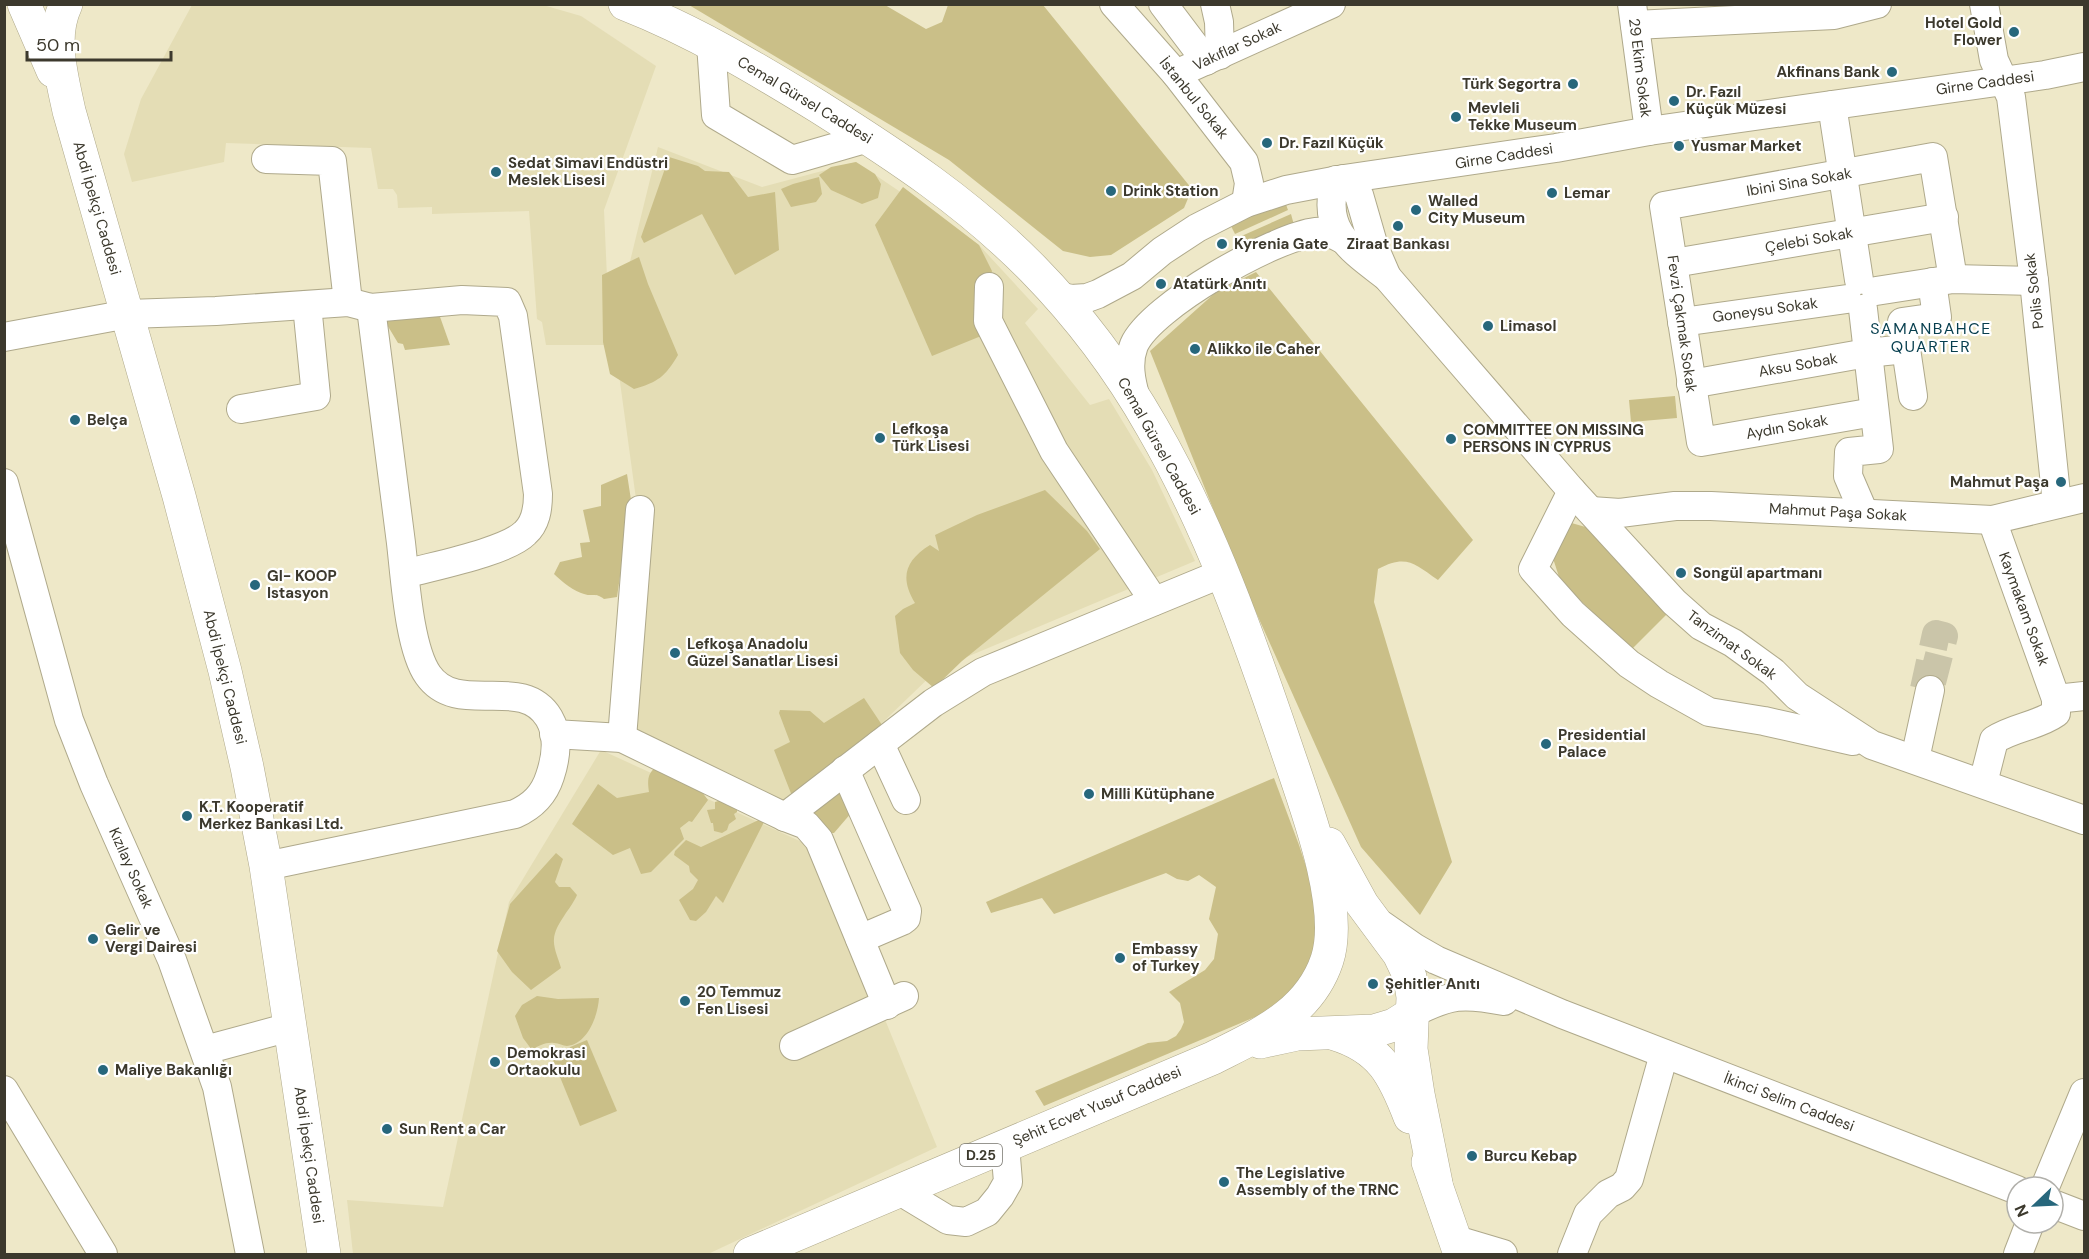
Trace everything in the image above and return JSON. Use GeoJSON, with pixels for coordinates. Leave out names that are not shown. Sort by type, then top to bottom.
{"type":"FeatureCollection","features":[{"type":"Feature","properties":{"kind":"main road","name":"Abdi İpekçi Caddesi"},"geometry":{"type":"LineString","coordinates":[[24,4],[69,111]]}},
{"type":"Feature","properties":{"kind":"main road","name":"Abdi İpekçi Caddesi"},"geometry":{"type":"LineString","coordinates":[[66,4],[61,15],[59,48],[60,68],[69,111],[179,496],[225,670],[247,767],[266,866],[324,1254]]}},
{"type":"Feature","properties":{"kind":"main road","name":"Cemal Gürsel Caddesi"},"geometry":{"type":"LineString","coordinates":[[625,4],[711,44],[772,78],[924,175],[982,221],[1058,296],[1096,342],[1137,401],[1173,465],[1223,573],[1292,766],[1321,860],[1331,912],[1330,949],[1320,977]]}},
{"type":"Feature","properties":{"kind":"main road","name":"Cemal Gürsel Caddesi"},"geometry":{"type":"LineString","coordinates":[[1292,766],[1340,867],[1362,904],[1389,937],[1406,967],[1412,988],[1411,1048],[1436,1183]]}},
{"type":"Feature","properties":{"kind":"main road","name":"Şehit Ecvet Yusuf Caddesi"},"geometry":{"type":"LineString","coordinates":[[750,1254],[1213,1058],[1257,1036],[1286,1018],[1305,1001],[1320,977]]}},
{"type":"Feature","properties":{"kind":"main road","name":"Şehit Ecvet Yusuf Caddesi"},"geometry":{"type":"LineString","coordinates":[[1213,1058],[1285,1036],[1374,1031],[1394,1025],[1413,1013]]}},
{"type":"Feature","properties":{"kind":"main road"},"geometry":{"type":"LineString","coordinates":[[1335,1034],[1360,1043],[1381,1059],[1389,1070],[1407,1107],[1458,1247]]}},
{"type":"Feature","properties":{"kind":"street","name":"İstanbul Sokak"},"geometry":{"type":"LineString","coordinates":[[1114,4],[1176,74],[1244,162],[1249,183],[1246,203]]}},
{"type":"Feature","properties":{"kind":"street"},"geometry":{"type":"LineString","coordinates":[[1163,4],[1213,58]]}},
{"type":"Feature","properties":{"kind":"street"},"geometry":{"type":"LineString","coordinates":[[1213,58],[1219,22],[1215,4]]}},
{"type":"Feature","properties":{"kind":"street","name":"Vakıflar Sokak"},"geometry":{"type":"LineString","coordinates":[[1176,74],[1331,4]]}},
{"type":"Feature","properties":{"kind":"street"},"geometry":{"type":"LineString","coordinates":[[1634,15],[1834,15],[1877,4]]}},
{"type":"Feature","properties":{"kind":"street","name":"Polis Sokak"},"geometry":{"type":"LineString","coordinates":[[1984,4],[1994,60],[2011,97],[2034,281],[2056,504]]}},
{"type":"Feature","properties":{"kind":"street","name":"29 Ekim Sokak"},"geometry":{"type":"LineString","coordinates":[[1634,15],[1649,131]]}},
{"type":"Feature","properties":{"kind":"street"},"geometry":{"type":"LineString","coordinates":[[711,44],[716,115],[726,121],[792,160],[868,138]]}},
{"type":"Feature","properties":{"kind":"street","name":"Girne Caddesi"},"geometry":{"type":"LineString","coordinates":[[1058,296],[1071,299],[1087,298],[1115,286],[1197,228],[1246,203],[1286,190],[1534,152],[1649,131],[2085,68]]}},
{"type":"Feature","properties":{"kind":"street"},"geometry":{"type":"LineString","coordinates":[[1832,105],[1861,295],[1879,449],[1849,452],[1836,477],[1864,513]]}},
{"type":"Feature","properties":{"kind":"street","name":"Ibini Sina Sokak"},"geometry":{"type":"LineString","coordinates":[[1665,206],[1933,157],[1944,217]]}},
{"type":"Feature","properties":{"kind":"street"},"geometry":{"type":"LineString","coordinates":[[266,159],[332,161],[421,664],[440,688],[453,694],[519,696],[531,700],[541,707],[553,725],[554,734],[554,760],[544,790],[529,808],[515,814],[266,866]]}},
{"type":"Feature","properties":{"kind":"street","name":"Tanzimat Sokak"},"geometry":{"type":"LineString","coordinates":[[1387,277],[1374,247],[1359,195],[1340,180],[1330,201],[1334,222],[1342,239],[1356,254],[1387,277],[1581,501],[1674,602],[1701,626],[1732,643],[1778,677],[1797,696],[1872,745],[2085,820]]}},
{"type":"Feature","properties":{"kind":"street","name":"Fevzi Çakmak Sokak"},"geometry":{"type":"LineString","coordinates":[[1665,206],[1701,442]]}},
{"type":"Feature","properties":{"kind":"street"},"geometry":{"type":"LineString","coordinates":[[1913,396],[1902,322],[1937,317],[1943,280],[1944,217]]}},
{"type":"Feature","properties":{"kind":"street","name":"Çelebi Sokak"},"geometry":{"type":"LineString","coordinates":[[1674,263],[1944,217]]}},
{"type":"Feature","properties":{"kind":"street"},"geometry":{"type":"LineString","coordinates":[[1137,401],[1130,369],[1135,343],[1141,333],[1172,304],[1243,260],[1282,242],[1315,232],[1327,232],[1342,239]]}},
{"type":"Feature","properties":{"kind":"street","name":"Goneysu Sokak"},"geometry":{"type":"LineString","coordinates":[[1682,322],[1943,280],[2034,281]]}},
{"type":"Feature","properties":{"kind":"street"},"geometry":{"type":"LineString","coordinates":[[989,287],[988,321],[1054,451],[1154,601]]}},
{"type":"Feature","properties":{"kind":"street"},"geometry":{"type":"LineString","coordinates":[[4,337],[128,314],[462,300],[507,302],[513,316],[538,494],[536,516],[525,533],[510,544],[405,574]]}},
{"type":"Feature","properties":{"kind":"street"},"geometry":{"type":"LineString","coordinates":[[241,409],[316,396],[307,305]]}},
{"type":"Feature","properties":{"kind":"street","name":"Aksu Sobak"},"geometry":{"type":"LineString","coordinates":[[1691,384],[1867,353],[1906,349]]}},
{"type":"Feature","properties":{"kind":"street","name":"Aydın Sokak"},"geometry":{"type":"LineString","coordinates":[[1701,442],[1874,412]]}},
{"type":"Feature","properties":{"kind":"street","name":"Kızılay Sokak"},"geometry":{"type":"LineString","coordinates":[[4,483],[69,720],[94,784],[172,960],[217,1087],[250,1254]]}},
{"type":"Feature","properties":{"kind":"street","name":"Mahmut Paşa Sokak"},"geometry":{"type":"LineString","coordinates":[[1581,501],[1620,513],[1675,506],[1712,506],[1992,520],[2085,498]]}},
{"type":"Feature","properties":{"kind":"street"},"geometry":{"type":"LineString","coordinates":[[1581,501],[1533,569],[1573,614],[1602,642],[1659,684],[1709,712],[1770,722],[1872,745]]}},
{"type":"Feature","properties":{"kind":"street"},"geometry":{"type":"LineString","coordinates":[[622,738],[639,510]]}},
{"type":"Feature","properties":{"kind":"street","name":"Kaymakam Sokak"},"geometry":{"type":"LineString","coordinates":[[1992,520],[2056,699]]}},
{"type":"Feature","properties":{"kind":"street"},"geometry":{"type":"LineString","coordinates":[[784,817],[933,703],[982,672],[1223,573]]}},
{"type":"Feature","properties":{"kind":"street"},"geometry":{"type":"LineString","coordinates":[[1770,722],[1780,716],[1784,708],[1784,696],[1778,677]]}},
{"type":"Feature","properties":{"kind":"street"},"geometry":{"type":"LineString","coordinates":[[1911,758],[1927,689]]}},
{"type":"Feature","properties":{"kind":"street"},"geometry":{"type":"LineString","coordinates":[[1983,783],[1994,740],[2005,733],[2045,721],[2056,713],[2056,699],[2085,696]]}},
{"type":"Feature","properties":{"kind":"street"},"geometry":{"type":"LineString","coordinates":[[554,734],[622,738],[784,817],[807,825],[819,840],[860,939],[895,1000],[794,1046]]}},
{"type":"Feature","properties":{"kind":"street"},"geometry":{"type":"LineString","coordinates":[[880,744],[906,800]]}},
{"type":"Feature","properties":{"kind":"street"},"geometry":{"type":"LineString","coordinates":[[845,770],[907,911],[906,918],[902,921],[860,939]]}},
{"type":"Feature","properties":{"kind":"street","name":"İkinci Selim Caddesi"},"geometry":{"type":"LineString","coordinates":[[1376,920],[1436,960],[1562,1014],[2005,1185]]}},
{"type":"Feature","properties":{"kind":"street","name":"İkinci Selim Caddesi"},"geometry":{"type":"LineString","coordinates":[[1413,1013],[1442,999],[1471,995],[1562,1014]]}},
{"type":"Feature","properties":{"kind":"street"},"geometry":{"type":"LineString","coordinates":[[205,1050],[290,1027]]}},
{"type":"Feature","properties":{"kind":"street"},"geometry":{"type":"LineString","coordinates":[[1572,1254],[1588,1214],[1608,1194],[1622,1187],[1629,1179],[1664,1054]]}},
{"type":"Feature","properties":{"kind":"street"},"geometry":{"type":"LineString","coordinates":[[4,1090],[103,1254]]}},
{"type":"Feature","properties":{"kind":"street"},"geometry":{"type":"LineString","coordinates":[[2049,1175],[2085,1093]]}},
{"type":"Feature","properties":{"kind":"street"},"geometry":{"type":"LineString","coordinates":[[900,1191],[948,1220],[966,1222],[987,1212],[1008,1182],[1005,1145]]}},
{"type":"Feature","properties":{"kind":"street"},"geometry":{"type":"LineString","coordinates":[[2065,1208],[2085,1216]]}},
{"type":"Feature","properties":{"kind":"street"},"geometry":{"type":"LineString","coordinates":[[2018,1254],[2025,1235]]}},
{"type":"Feature","properties":{"kind":"street"},"geometry":{"type":"LineString","coordinates":[[1458,1247],[1503,1254]]}},
{"type":"Feature","properties":{"kind":"shaded area","name":"Sedat Simavi Endüstri Meslek Lisesi"},"geometry":{"type":"Polygon","coordinates":[[[192,5],[543,5],[581,16],[656,66],[604,210],[610,345],[546,345],[542,322],[537,319],[529,211],[432,214],[432,207],[398,208],[397,195],[393,189],[378,189],[371,148],[226,143],[224,162],[132,182],[124,154],[141,99],[192,5]]]}},
{"type":"Feature","properties":{"kind":"shaded area"},"geometry":{"type":"Polygon","coordinates":[[[689,5],[885,5],[926,29],[942,22],[948,5],[1043,5],[1192,189],[1184,208],[1111,255],[1090,257],[1063,251],[949,160],[689,5]]]}},
{"type":"Feature","properties":{"kind":"shaded area","name":"Lefkoşa Türk Lisesi"},"geometry":{"type":"Polygon","coordinates":[[[658,147],[762,187],[856,162],[979,245],[1038,309],[1025,323],[1090,405],[1109,399],[1152,470],[1195,561],[938,669],[826,777],[784,805],[636,733],[636,499],[613,331],[658,147]]]}},
{"type":"Feature","properties":{"kind":"shaded area"},"geometry":{"type":"Polygon","coordinates":[[[669,157],[698,166],[705,171],[729,172],[748,197],[775,192],[779,250],[735,275],[702,214],[644,243],[641,237],[669,157]]]}},
{"type":"Feature","properties":{"kind":"shaded area"},"geometry":{"type":"Polygon","coordinates":[[[856,162],[875,174],[881,184],[878,198],[862,204],[831,190],[819,175],[831,167],[856,162]]]}},
{"type":"Feature","properties":{"kind":"shaded area"},"geometry":{"type":"Polygon","coordinates":[[[819,177],[822,194],[816,202],[791,207],[781,189],[819,177]]]}},
{"type":"Feature","properties":{"kind":"shaded area"},"geometry":{"type":"Polygon","coordinates":[[[903,187],[979,245],[992,271],[981,309],[986,334],[932,356],[875,225],[903,187]]]}},
{"type":"Feature","properties":{"kind":"shaded area"},"geometry":{"type":"Polygon","coordinates":[[[1284,199],[1288,210],[1235,234],[1230,224],[1284,199]]]}},
{"type":"Feature","properties":{"kind":"shaded area"},"geometry":{"type":"Polygon","coordinates":[[[1291,214],[1294,225],[1242,249],[1237,238],[1291,214]]]}},
{"type":"Feature","properties":{"kind":"shaded area"},"geometry":{"type":"Polygon","coordinates":[[[639,257],[678,355],[660,378],[634,389],[610,374],[603,342],[602,275],[639,257]]]}},
{"type":"Feature","properties":{"kind":"shaded area"},"geometry":{"type":"Polygon","coordinates":[[[1256,272],[1473,540],[1438,580],[1416,565],[1403,561],[1378,569],[1374,602],[1452,862],[1420,915],[1361,847],[1242,581],[1150,351],[1216,292],[1256,272]]]}},
{"type":"Feature","properties":{"kind":"shaded area"},"geometry":{"type":"Polygon","coordinates":[[[439,314],[450,345],[405,350],[403,344],[398,343],[386,323],[386,316],[439,314]]]}},
{"type":"Feature","properties":{"kind":"shaded area"},"geometry":{"type":"Polygon","coordinates":[[[1675,396],[1677,418],[1631,422],[1629,400],[1675,396]]]}},
{"type":"Feature","properties":{"kind":"shaded area"},"geometry":{"type":"Polygon","coordinates":[[[627,474],[631,500],[617,597],[604,599],[580,593],[554,574],[560,562],[582,557],[580,543],[590,542],[583,510],[601,506],[601,485],[627,474]]]}},
{"type":"Feature","properties":{"kind":"shaded area"},"geometry":{"type":"Polygon","coordinates":[[[1045,490],[1087,531],[1100,549],[962,661],[934,688],[913,670],[900,653],[895,616],[915,603],[906,577],[910,563],[930,545],[939,551],[935,535],[977,515],[1045,490]]]}},
{"type":"Feature","properties":{"kind":"shaded area"},"geometry":{"type":"Polygon","coordinates":[[[1568,522],[1589,528],[1669,612],[1631,650],[1560,580],[1549,546],[1568,522]]]}},
{"type":"Feature","properties":{"kind":"shaded area"},"geometry":{"type":"Polygon","coordinates":[[[864,698],[882,725],[794,801],[774,750],[790,742],[779,713],[780,710],[810,711],[824,723],[864,698]]]}},
{"type":"Feature","properties":{"kind":"shaded area","name":"20 Temmuz Fen Lisesi"},"geometry":{"type":"Polygon","coordinates":[[[601,750],[815,848],[937,1147],[708,1254],[353,1254],[347,1200],[443,1207],[509,902],[601,750]]]}},
{"type":"Feature","properties":{"kind":"shaded area"},"geometry":{"type":"Polygon","coordinates":[[[661,763],[693,780],[708,800],[692,822],[689,821],[680,828],[684,839],[651,872],[641,874],[630,848],[613,855],[572,824],[598,784],[617,798],[649,792],[649,775],[661,763]]]}},
{"type":"Feature","properties":{"kind":"shaded area"},"geometry":{"type":"Polygon","coordinates":[[[836,778],[852,812],[834,833],[820,833],[804,808],[836,778]]]}},
{"type":"Feature","properties":{"kind":"shaded area"},"geometry":{"type":"Polygon","coordinates":[[[1274,778],[1322,916],[1319,957],[1293,1001],[1044,1106],[1035,1091],[1148,1043],[1167,1041],[1176,1036],[1184,1022],[1180,1003],[1169,992],[1205,970],[1214,959],[1218,934],[1209,919],[1216,887],[1199,875],[1188,881],[1177,879],[1166,873],[1054,914],[1042,898],[991,913],[986,902],[1274,778]]]}},
{"type":"Feature","properties":{"kind":"shaded area"},"geometry":{"type":"Polygon","coordinates":[[[728,798],[737,807],[737,812],[734,814],[736,819],[722,833],[714,831],[707,810],[715,809],[715,802],[728,798]]]}},
{"type":"Feature","properties":{"kind":"shaded area"},"geometry":{"type":"Polygon","coordinates":[[[767,816],[723,903],[716,896],[706,912],[696,921],[690,920],[679,900],[693,889],[698,880],[690,872],[689,866],[674,855],[675,851],[686,840],[701,847],[767,816]]]}},
{"type":"Feature","properties":{"kind":"shaded area"},"geometry":{"type":"Polygon","coordinates":[[[556,853],[563,859],[555,882],[559,887],[570,887],[577,895],[555,933],[554,946],[561,968],[531,990],[512,972],[497,951],[510,904],[556,853]]]}},
{"type":"Feature","properties":{"kind":"shaded area"},"geometry":{"type":"Polygon","coordinates":[[[537,996],[558,999],[599,998],[594,1020],[581,1040],[567,1046],[548,1043],[532,1050],[523,1038],[515,1016],[522,1005],[537,996]]]}},
{"type":"Feature","properties":{"kind":"shaded area"},"geometry":{"type":"Polygon","coordinates":[[[587,1040],[617,1111],[580,1126],[551,1055],[587,1040]]]}},
{"type":"Feature","properties":{"kind":"tunnel"},"geometry":{"type":"LineString","coordinates":[[1924,689],[1936,634],[1944,636],[1930,690]]}},
{"type":"Feature","properties":{"kind":"place","name":"Hotel Gold Flower"},"geometry":{"type":"Point","coordinates":[2014,32]}},
{"type":"Feature","properties":{"kind":"place","name":"Akfinans Bank"},"geometry":{"type":"Point","coordinates":[1892,72]}},
{"type":"Feature","properties":{"kind":"place","name":"Türk Segortra"},"geometry":{"type":"Point","coordinates":[1573,84]}},
{"type":"Feature","properties":{"kind":"place","name":"Dr. Fazıl Küçük Müzesi"},"geometry":{"type":"Point","coordinates":[1674,101]}},
{"type":"Feature","properties":{"kind":"place","name":"Mevleli Tekke Museum"},"geometry":{"type":"Point","coordinates":[1456,117]}},
{"type":"Feature","properties":{"kind":"place","name":"Dr. Fazıl Küçük"},"geometry":{"type":"Point","coordinates":[1267,143]}},
{"type":"Feature","properties":{"kind":"place","name":"Yusmar Market"},"geometry":{"type":"Point","coordinates":[1679,146]}},
{"type":"Feature","properties":{"kind":"place","name":"Sedat Simavi Endüstri Meslek Lisesi"},"geometry":{"type":"Point","coordinates":[496,172]}},
{"type":"Feature","properties":{"kind":"place","name":"Drink Station"},"geometry":{"type":"Point","coordinates":[1111,191]}},
{"type":"Feature","properties":{"kind":"place","name":"Lemar"},"geometry":{"type":"Point","coordinates":[1552,193]}},
{"type":"Feature","properties":{"kind":"place","name":"Walled City Museum"},"geometry":{"type":"Point","coordinates":[1416,210]}},
{"type":"Feature","properties":{"kind":"place","name":"Ziraat Bankası"},"geometry":{"type":"Point","coordinates":[1398,226]}},
{"type":"Feature","properties":{"kind":"place","name":"Kyrenia Gate"},"geometry":{"type":"Point","coordinates":[1222,244]}},
{"type":"Feature","properties":{"kind":"place","name":"Atatürk Anıtı"},"geometry":{"type":"Point","coordinates":[1161,284]}},
{"type":"Feature","properties":{"kind":"place","name":"Limasol"},"geometry":{"type":"Point","coordinates":[1488,326]}},
{"type":"Feature","properties":{"kind":"place","name":"Alikko ile Caher"},"geometry":{"type":"Point","coordinates":[1195,349]}},
{"type":"Feature","properties":{"kind":"place","name":"Belça"},"geometry":{"type":"Point","coordinates":[75,420]}},
{"type":"Feature","properties":{"kind":"place","name":"Lefkoşa Türk Lisesi"},"geometry":{"type":"Point","coordinates":[880,438]}},
{"type":"Feature","properties":{"kind":"place","name":"COMMITTEE ON MISSING PERSONS IN CYPRUS"},"geometry":{"type":"Point","coordinates":[1451,439]}},
{"type":"Feature","properties":{"kind":"place","name":"Mahmut Paşa"},"geometry":{"type":"Point","coordinates":[2061,482]}},
{"type":"Feature","properties":{"kind":"place","name":"Songül apartmanı"},"geometry":{"type":"Point","coordinates":[1681,573]}},
{"type":"Feature","properties":{"kind":"place","name":"GI- KOOP Istasyon"},"geometry":{"type":"Point","coordinates":[255,585]}},
{"type":"Feature","properties":{"kind":"place","name":"Lefkoşa Anadolu Güzel Sanatlar Lisesi"},"geometry":{"type":"Point","coordinates":[675,653]}},
{"type":"Feature","properties":{"kind":"place","name":"Presidential Palace"},"geometry":{"type":"Point","coordinates":[1546,744]}},
{"type":"Feature","properties":{"kind":"place","name":"Milli Kütüphane"},"geometry":{"type":"Point","coordinates":[1089,794]}},
{"type":"Feature","properties":{"kind":"place","name":"K.T. Kooperatif Merkez Bankasi Ltd."},"geometry":{"type":"Point","coordinates":[187,816]}},
{"type":"Feature","properties":{"kind":"place","name":"Gelir ve Vergi Dairesi"},"geometry":{"type":"Point","coordinates":[93,939]}},
{"type":"Feature","properties":{"kind":"place","name":"Embassy of Turkey"},"geometry":{"type":"Point","coordinates":[1120,958]}},
{"type":"Feature","properties":{"kind":"place","name":"Şehitler Anıtı"},"geometry":{"type":"Point","coordinates":[1373,984]}},
{"type":"Feature","properties":{"kind":"place","name":"20 Temmuz Fen Lisesi"},"geometry":{"type":"Point","coordinates":[685,1001]}},
{"type":"Feature","properties":{"kind":"place","name":"Demokrasi Ortaokulu"},"geometry":{"type":"Point","coordinates":[495,1062]}},
{"type":"Feature","properties":{"kind":"place","name":"Maliye Bakanlığı"},"geometry":{"type":"Point","coordinates":[103,1070]}},
{"type":"Feature","properties":{"kind":"place","name":"Sun Rent a Car"},"geometry":{"type":"Point","coordinates":[387,1129]}},
{"type":"Feature","properties":{"kind":"place","name":"Burcu Kebap"},"geometry":{"type":"Point","coordinates":[1472,1156]}},
{"type":"Feature","properties":{"kind":"place","name":"The Legislative Assembly of the TRNC"},"geometry":{"type":"Point","coordinates":[1224,1182]}},
{"type":"Feature","properties":{"kind":"district","name":"SAMANBAHCE QUARTER"},"geometry":{"type":"Point","coordinates":[1931,337]}}]}
